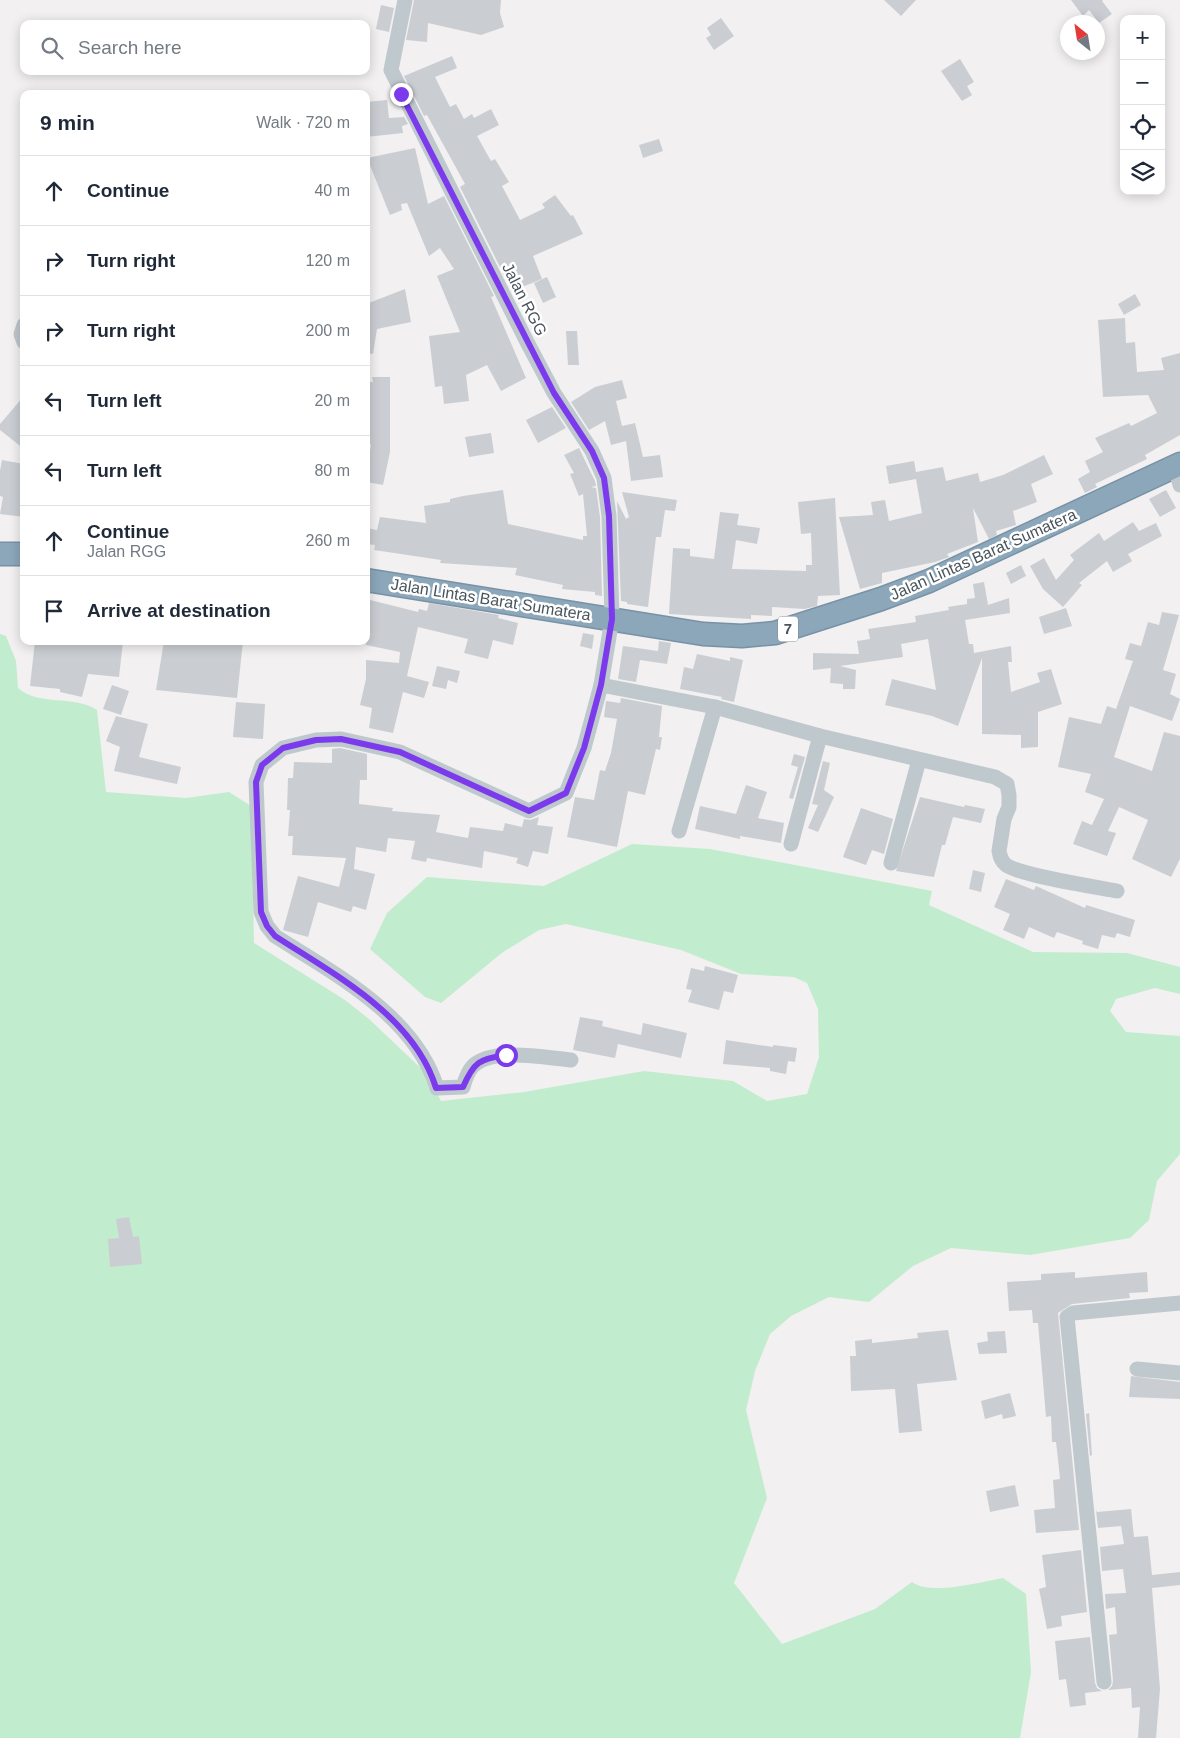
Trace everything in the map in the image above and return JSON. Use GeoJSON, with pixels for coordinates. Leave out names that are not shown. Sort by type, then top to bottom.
{"type":"FeatureCollection","features":[{"type":"Feature","properties":{"kind":"highway","name":"Jalan Lintas Barat Sumatera"},"geometry":{"type":"LineString","coordinates":[[370,581],[703,634],[742,636],[775,633],[929,582],[1178,472]]}},
{"type":"Feature","properties":{"kind":"highway"},"geometry":{"type":"LineString","coordinates":[[0,554],[20,554]]}},
{"type":"Feature","properties":{"kind":"street","name":"Jalan RGG"},"geometry":{"type":"LineString","coordinates":[[405,0],[390,70],[554,393],[592,451],[604,478],[609,516],[612,619],[601,685],[584,748],[566,793],[529,811],[400,752],[341,739],[316,740],[283,748],[262,765],[256,782],[261,912],[267,926],[275,936],[368,996],[384,1011],[426,1060],[436,1088],[463,1087],[471,1068],[488,1058],[506,1055],[572,1060]]}},
{"type":"Feature","properties":{"kind":"street"},"geometry":{"type":"LineString","coordinates":[[601,685],[715,707],[820,736],[995,777],[1007,784],[1009,795],[1009,807],[1004,819],[999,851],[1001,859],[1007,866],[1117,891]]}},
{"type":"Feature","properties":{"kind":"street"},"geometry":{"type":"LineString","coordinates":[[679,831],[715,707]]}},
{"type":"Feature","properties":{"kind":"street"},"geometry":{"type":"LineString","coordinates":[[791,844],[820,736]]}},
{"type":"Feature","properties":{"kind":"street"},"geometry":{"type":"LineString","coordinates":[[891,863],[919,760]]}},
{"type":"Feature","properties":{"kind":"street"},"geometry":{"type":"LineString","coordinates":[[1104,1682],[1067,1316],[1073,1313],[1180,1303]]}},
{"type":"Feature","properties":{"kind":"street"},"geometry":{"type":"LineString","coordinates":[[1137,1369],[1180,1373]]}},
{"type":"Feature","properties":{"kind":"green space"},"geometry":{"type":"Polygon","coordinates":[[[0,634],[6,636],[16,661],[18,688],[36,697],[77,702],[97,710],[106,792],[186,798],[229,792],[251,806],[254,943],[345,1000],[369,1019],[427,1074],[441,1101],[524,1092],[644,1071],[733,1081],[767,1101],[807,1094],[819,1057],[818,1009],[807,983],[794,977],[741,974],[681,950],[566,924],[539,930],[503,952],[441,1003],[425,997],[370,949],[387,913],[427,877],[544,886],[632,844],[710,849],[932,891],[929,905],[1033,952],[1127,953],[1180,967],[1180,994],[1155,988],[1116,999],[1110,1011],[1126,1032],[1180,1036],[1180,1154],[1157,1181],[1149,1220],[1130,1238],[1030,1255],[951,1248],[913,1266],[869,1302],[829,1297],[791,1316],[770,1334],[755,1371],[746,1410],[767,1498],[734,1583],[782,1644],[875,1609],[912,1582],[920,1586],[943,1588],[1003,1578],[1026,1594],[1031,1672],[1020,1738],[0,1738],[0,634]]]}},
{"type":"Feature","properties":{"kind":"building"},"geometry":{"type":"Polygon","coordinates":[[[414,0],[501,0],[500,13],[504,27],[481,35],[428,23],[427,42],[406,40],[414,0]]]}},
{"type":"Feature","properties":{"kind":"building"},"geometry":{"type":"Polygon","coordinates":[[[884,0],[916,0],[901,16],[884,0]]]}},
{"type":"Feature","properties":{"kind":"building"},"geometry":{"type":"Polygon","coordinates":[[[1071,0],[1103,0],[1112,14],[1105,19],[1105,15],[1093,15],[1089,10],[1082,15],[1071,0]]]}},
{"type":"Feature","properties":{"kind":"building"},"geometry":{"type":"Polygon","coordinates":[[[381,5],[394,8],[389,32],[376,29],[381,5]]]}},
{"type":"Feature","properties":{"kind":"building"},"geometry":{"type":"Polygon","coordinates":[[[721,18],[734,36],[714,50],[706,38],[711,35],[707,28],[721,18]]]}},
{"type":"Feature","properties":{"kind":"building"},"geometry":{"type":"Polygon","coordinates":[[[452,56],[457,68],[435,77],[450,107],[456,104],[464,119],[472,114],[474,118],[491,109],[499,125],[477,136],[491,161],[495,159],[509,182],[502,186],[520,220],[545,208],[542,204],[555,195],[571,216],[573,215],[583,234],[533,256],[542,279],[512,291],[460,187],[465,184],[427,115],[424,116],[404,76],[452,56]]]}},
{"type":"Feature","properties":{"kind":"building"},"geometry":{"type":"Polygon","coordinates":[[[960,59],[974,82],[967,86],[972,95],[962,101],[941,71],[960,59]]]}},
{"type":"Feature","properties":{"kind":"building"},"geometry":{"type":"Polygon","coordinates":[[[387,100],[389,118],[404,117],[408,124],[402,126],[403,133],[370,137],[370,102],[387,100]]]}},
{"type":"Feature","properties":{"kind":"building"},"geometry":{"type":"Polygon","coordinates":[[[659,139],[663,151],[643,158],[639,145],[659,139]]]}},
{"type":"Feature","properties":{"kind":"building"},"geometry":{"type":"Polygon","coordinates":[[[415,148],[428,204],[444,196],[494,296],[491,297],[526,378],[501,391],[487,365],[466,375],[469,401],[444,404],[442,386],[435,387],[429,336],[460,332],[437,276],[454,269],[440,248],[429,256],[407,203],[401,204],[402,210],[390,215],[370,165],[370,157],[415,148]]]}},
{"type":"Feature","properties":{"kind":"building"},"geometry":{"type":"Polygon","coordinates":[[[547,277],[556,297],[543,303],[534,283],[547,277]]]}},
{"type":"Feature","properties":{"kind":"building"},"geometry":{"type":"Polygon","coordinates":[[[405,289],[411,322],[377,329],[373,354],[370,354],[370,302],[405,289]]]}},
{"type":"Feature","properties":{"kind":"building"},"geometry":{"type":"Polygon","coordinates":[[[1135,294],[1141,305],[1124,315],[1118,304],[1135,294]]]}},
{"type":"Feature","properties":{"kind":"building"},"geometry":{"type":"Polygon","coordinates":[[[1125,318],[1126,343],[1135,342],[1137,372],[1164,370],[1161,358],[1180,353],[1180,435],[1145,455],[1147,459],[1095,484],[1097,487],[1085,493],[1078,479],[1090,472],[1085,461],[1103,452],[1095,438],[1129,423],[1131,426],[1157,413],[1148,395],[1103,397],[1098,320],[1125,318]]]}},
{"type":"Feature","properties":{"kind":"building"},"geometry":{"type":"Polygon","coordinates":[[[566,331],[577,331],[579,365],[568,365],[566,331]]]}},
{"type":"Feature","properties":{"kind":"building"},"geometry":{"type":"Polygon","coordinates":[[[372,377],[390,377],[390,452],[383,485],[370,483],[370,382],[373,382],[372,377]]]}},
{"type":"Feature","properties":{"kind":"building"},"geometry":{"type":"Polygon","coordinates":[[[622,380],[627,398],[616,401],[622,426],[635,423],[643,457],[660,455],[663,477],[631,481],[626,441],[611,445],[605,421],[589,430],[571,402],[595,387],[622,380]]]}},
{"type":"Feature","properties":{"kind":"building"},"geometry":{"type":"Polygon","coordinates":[[[20,401],[20,446],[0,430],[0,424],[20,401]]]}},
{"type":"Feature","properties":{"kind":"building"},"geometry":{"type":"Polygon","coordinates":[[[552,407],[566,428],[538,443],[526,420],[552,407]]]}},
{"type":"Feature","properties":{"kind":"building"},"geometry":{"type":"Polygon","coordinates":[[[491,433],[494,453],[469,457],[465,437],[491,433]]]}},
{"type":"Feature","properties":{"kind":"building"},"geometry":{"type":"Polygon","coordinates":[[[579,448],[595,481],[596,486],[591,487],[596,488],[600,517],[602,596],[595,595],[595,592],[562,589],[563,585],[515,575],[517,568],[440,563],[441,560],[374,550],[375,545],[370,544],[370,529],[377,530],[380,517],[426,523],[424,506],[450,502],[450,499],[463,496],[503,490],[508,524],[583,540],[583,536],[587,536],[583,494],[579,496],[570,474],[574,473],[564,455],[579,448]]]}},
{"type":"Feature","properties":{"kind":"building"},"geometry":{"type":"Polygon","coordinates":[[[1044,455],[1053,474],[1031,484],[1037,502],[1013,511],[1016,525],[996,531],[997,535],[989,539],[973,508],[978,542],[947,554],[949,557],[935,562],[882,573],[882,583],[860,589],[839,517],[873,515],[871,502],[885,500],[889,521],[922,513],[916,479],[889,484],[886,466],[914,461],[916,472],[943,467],[946,481],[978,473],[980,482],[1003,475],[1044,455]]]}},
{"type":"Feature","properties":{"kind":"building"},"geometry":{"type":"Polygon","coordinates":[[[2,460],[20,463],[20,516],[0,514],[3,497],[0,496],[2,460]]]}},
{"type":"Feature","properties":{"kind":"building"},"geometry":{"type":"Polygon","coordinates":[[[1166,490],[1176,508],[1160,517],[1149,499],[1166,490]]]}},
{"type":"Feature","properties":{"kind":"building"},"geometry":{"type":"Polygon","coordinates":[[[622,492],[677,500],[675,511],[665,510],[661,537],[656,537],[648,607],[627,604],[627,602],[621,601],[617,501],[626,519],[629,517],[622,492]]]}},
{"type":"Feature","properties":{"kind":"building"},"geometry":{"type":"Polygon","coordinates":[[[835,498],[840,595],[818,596],[817,606],[805,609],[772,607],[772,616],[751,615],[751,619],[669,614],[673,548],[690,549],[690,556],[714,559],[720,512],[739,514],[737,525],[760,528],[757,544],[736,540],[732,569],[806,571],[806,565],[812,565],[811,533],[801,534],[798,502],[835,498]]]}},
{"type":"Feature","properties":{"kind":"building"},"geometry":{"type":"Polygon","coordinates":[[[1133,522],[1139,531],[1156,523],[1162,536],[1128,554],[1132,561],[1113,572],[1107,561],[1079,583],[1082,585],[1063,607],[1043,589],[1030,566],[1044,558],[1056,580],[1074,560],[1070,555],[1099,533],[1104,541],[1133,522]]]}},
{"type":"Feature","properties":{"kind":"building"},"geometry":{"type":"Polygon","coordinates":[[[1021,565],[1026,576],[1011,584],[1006,573],[1021,565]]]}},
{"type":"Feature","properties":{"kind":"building"},"geometry":{"type":"Polygon","coordinates":[[[984,582],[988,605],[1009,598],[1010,613],[965,620],[969,644],[973,644],[974,653],[1011,646],[1012,662],[1008,662],[1011,692],[1040,682],[1037,673],[1051,669],[1062,704],[1038,712],[1038,747],[1021,748],[1021,735],[982,734],[982,658],[958,726],[932,716],[885,705],[892,679],[936,690],[928,639],[901,644],[903,657],[840,666],[856,670],[855,689],[843,689],[843,684],[830,683],[831,668],[813,670],[813,653],[859,654],[857,641],[870,639],[868,629],[916,622],[915,616],[949,610],[948,607],[967,604],[967,599],[975,598],[973,584],[984,582]]]}},
{"type":"Feature","properties":{"kind":"building"},"geometry":{"type":"Polygon","coordinates":[[[370,600],[418,612],[419,609],[427,611],[429,603],[499,615],[498,618],[518,623],[513,645],[493,640],[488,659],[464,653],[468,639],[418,627],[407,676],[429,682],[424,698],[403,692],[393,733],[369,728],[372,708],[360,705],[366,679],[366,660],[399,663],[400,652],[366,645],[370,645],[370,600]]]}},
{"type":"Feature","properties":{"kind":"building"},"geometry":{"type":"Polygon","coordinates":[[[1066,608],[1072,626],[1044,634],[1039,617],[1066,608]]]}},
{"type":"Feature","properties":{"kind":"building"},"geometry":{"type":"Polygon","coordinates":[[[1162,612],[1179,615],[1163,670],[1176,674],[1170,694],[1180,699],[1172,721],[1130,706],[1114,757],[1152,771],[1164,732],[1180,736],[1180,859],[1171,877],[1132,859],[1148,820],[1119,807],[1108,831],[1116,833],[1107,856],[1073,844],[1082,821],[1092,825],[1104,799],[1085,792],[1091,774],[1058,767],[1069,717],[1101,724],[1107,706],[1116,709],[1133,661],[1125,659],[1130,643],[1141,646],[1148,622],[1159,625],[1162,612]]]}},
{"type":"Feature","properties":{"kind":"building"},"geometry":{"type":"Polygon","coordinates":[[[583,633],[594,635],[592,649],[580,646],[583,633]]]}},
{"type":"Feature","properties":{"kind":"building"},"geometry":{"type":"Polygon","coordinates":[[[659,641],[671,643],[667,664],[640,660],[636,682],[618,679],[623,646],[658,651],[659,641]]]}},
{"type":"Feature","properties":{"kind":"building"},"geometry":{"type":"Polygon","coordinates":[[[35,645],[123,645],[119,677],[88,674],[82,697],[60,692],[60,689],[30,686],[35,645]]]}},
{"type":"Feature","properties":{"kind":"building"},"geometry":{"type":"Polygon","coordinates":[[[163,645],[243,645],[237,698],[156,690],[163,645]]]}},
{"type":"Feature","properties":{"kind":"building"},"geometry":{"type":"Polygon","coordinates":[[[697,654],[730,661],[730,657],[743,660],[734,702],[721,699],[722,697],[680,689],[684,667],[693,669],[697,654]]]}},
{"type":"Feature","properties":{"kind":"building"},"geometry":{"type":"Polygon","coordinates":[[[437,666],[460,671],[457,683],[448,680],[446,689],[432,686],[437,666]]]}},
{"type":"Feature","properties":{"kind":"building"},"geometry":{"type":"Polygon","coordinates":[[[112,685],[129,691],[121,715],[103,709],[112,685]]]}},
{"type":"Feature","properties":{"kind":"building"},"geometry":{"type":"Polygon","coordinates":[[[621,698],[662,706],[659,737],[662,737],[660,750],[656,749],[645,795],[628,791],[617,847],[567,837],[575,797],[594,800],[600,770],[605,771],[611,753],[617,719],[604,717],[606,701],[620,703],[621,698]]]}},
{"type":"Feature","properties":{"kind":"building"},"geometry":{"type":"Polygon","coordinates":[[[236,702],[265,704],[263,739],[233,737],[236,702]]]}},
{"type":"Feature","properties":{"kind":"building"},"geometry":{"type":"Polygon","coordinates":[[[116,716],[148,724],[139,757],[181,767],[177,784],[114,771],[120,747],[106,741],[116,716]]]}},
{"type":"Feature","properties":{"kind":"building"},"geometry":{"type":"Polygon","coordinates":[[[340,748],[367,754],[367,780],[360,780],[359,804],[393,808],[392,811],[440,815],[436,832],[468,838],[470,827],[503,831],[505,823],[522,827],[524,819],[530,820],[539,817],[537,825],[553,827],[548,854],[533,851],[528,867],[516,863],[518,858],[484,851],[482,868],[427,858],[426,862],[411,859],[415,841],[388,838],[386,852],[356,847],[354,869],[375,874],[366,910],[353,906],[351,912],[318,902],[308,937],[283,930],[298,876],[339,887],[346,858],[292,855],[293,836],[288,836],[290,810],[287,810],[288,778],[293,778],[294,762],[332,763],[332,749],[340,748]]]}},
{"type":"Feature","properties":{"kind":"building"},"geometry":{"type":"Polygon","coordinates":[[[794,754],[805,757],[793,799],[789,798],[798,767],[791,765],[794,754]]]}},
{"type":"Feature","properties":{"kind":"building"},"geometry":{"type":"Polygon","coordinates":[[[823,761],[830,763],[824,790],[834,797],[818,832],[808,828],[818,805],[812,804],[823,761]]]}},
{"type":"Feature","properties":{"kind":"building"},"geometry":{"type":"Polygon","coordinates":[[[746,785],[767,792],[758,818],[784,823],[781,843],[740,836],[740,839],[695,829],[700,806],[736,814],[746,785]]]}},
{"type":"Feature","properties":{"kind":"building"},"geometry":{"type":"Polygon","coordinates":[[[920,797],[964,807],[965,805],[985,809],[981,823],[953,817],[945,845],[942,845],[934,877],[896,871],[920,797]]]}},
{"type":"Feature","properties":{"kind":"building"},"geometry":{"type":"Polygon","coordinates":[[[861,808],[893,819],[884,854],[872,850],[866,865],[843,857],[861,808]]]}},
{"type":"Feature","properties":{"kind":"building"},"geometry":{"type":"Polygon","coordinates":[[[973,870],[985,873],[981,892],[969,889],[973,870]]]}},
{"type":"Feature","properties":{"kind":"building"},"geometry":{"type":"Polygon","coordinates":[[[1006,879],[1034,890],[1036,886],[1085,908],[1086,905],[1135,920],[1130,937],[1117,933],[1115,938],[1102,935],[1098,949],[1082,944],[1083,941],[1057,932],[1054,938],[1029,927],[1024,939],[1003,930],[1010,914],[994,907],[1006,879]]]}},
{"type":"Feature","properties":{"kind":"building"},"geometry":{"type":"Polygon","coordinates":[[[705,966],[738,975],[733,993],[724,991],[719,1010],[688,1002],[692,990],[686,989],[691,968],[704,971],[705,966]]]}},
{"type":"Feature","properties":{"kind":"building"},"geometry":{"type":"Polygon","coordinates":[[[580,1017],[603,1021],[602,1026],[641,1035],[643,1023],[687,1033],[681,1058],[618,1044],[615,1058],[573,1050],[580,1017]]]}},
{"type":"Feature","properties":{"kind":"building"},"geometry":{"type":"Polygon","coordinates":[[[726,1040],[773,1047],[773,1045],[797,1048],[795,1062],[788,1061],[786,1074],[770,1071],[770,1068],[723,1064],[726,1040]]]}},
{"type":"Feature","properties":{"kind":"building"},"geometry":{"type":"Polygon","coordinates":[[[129,1217],[133,1237],[139,1236],[142,1264],[110,1267],[108,1239],[119,1238],[116,1219],[129,1217]]]}},
{"type":"Feature","properties":{"kind":"building"},"geometry":{"type":"Polygon","coordinates":[[[1075,1272],[1075,1278],[1147,1272],[1148,1292],[1129,1293],[1130,1298],[1072,1304],[1058,1313],[1079,1530],[1036,1533],[1034,1510],[1055,1508],[1053,1480],[1060,1479],[1058,1459],[1056,1442],[1052,1442],[1051,1416],[1046,1417],[1038,1323],[1033,1323],[1032,1310],[1009,1311],[1007,1282],[1041,1280],[1041,1274],[1075,1272]]]}},
{"type":"Feature","properties":{"kind":"building"},"geometry":{"type":"Polygon","coordinates":[[[948,1330],[957,1380],[917,1384],[922,1431],[899,1433],[895,1389],[851,1391],[850,1356],[856,1356],[855,1341],[872,1339],[872,1343],[918,1338],[917,1333],[948,1330]]]}},
{"type":"Feature","properties":{"kind":"building"},"geometry":{"type":"Polygon","coordinates":[[[1005,1331],[1007,1353],[979,1354],[977,1343],[988,1341],[987,1332],[1005,1331]]]}},
{"type":"Feature","properties":{"kind":"building"},"geometry":{"type":"Polygon","coordinates":[[[1131,1376],[1180,1382],[1180,1399],[1129,1397],[1131,1376]]]}},
{"type":"Feature","properties":{"kind":"building"},"geometry":{"type":"Polygon","coordinates":[[[1010,1393],[1016,1416],[1003,1419],[1002,1414],[985,1419],[981,1401],[1010,1393]]]}},
{"type":"Feature","properties":{"kind":"building"},"geometry":{"type":"Polygon","coordinates":[[[1089,1413],[1092,1455],[1090,1456],[1086,1414],[1089,1413]]]}},
{"type":"Feature","properties":{"kind":"building"},"geometry":{"type":"Polygon","coordinates":[[[1015,1485],[1019,1506],[990,1512],[986,1491],[1015,1485]]]}},
{"type":"Feature","properties":{"kind":"building"},"geometry":{"type":"Polygon","coordinates":[[[1131,1509],[1134,1537],[1148,1536],[1152,1575],[1180,1572],[1180,1585],[1152,1588],[1160,1689],[1156,1738],[1138,1738],[1140,1707],[1132,1708],[1131,1688],[1108,1690],[1112,1686],[1113,1681],[1109,1635],[1117,1634],[1115,1607],[1106,1609],[1105,1594],[1126,1593],[1123,1569],[1102,1571],[1100,1547],[1124,1544],[1121,1526],[1098,1528],[1096,1510],[1097,1512],[1131,1509]]]}},
{"type":"Feature","properties":{"kind":"building"},"geometry":{"type":"Polygon","coordinates":[[[1081,1550],[1087,1612],[1061,1616],[1062,1626],[1047,1629],[1039,1589],[1046,1587],[1042,1555],[1081,1550]]]}},
{"type":"Feature","properties":{"kind":"building"},"geometry":{"type":"Polygon","coordinates":[[[1090,1637],[1095,1683],[1097,1688],[1102,1691],[1085,1693],[1086,1705],[1070,1707],[1066,1679],[1059,1680],[1055,1641],[1090,1637]]]}},
{"type":"Feature","properties":{"kind":"route"},"geometry":{"type":"LineString","coordinates":[[401,94],[554,393],[592,451],[604,478],[609,516],[612,619],[601,685],[584,748],[566,793],[529,811],[400,752],[341,739],[316,740],[283,748],[262,765],[256,782],[261,912],[267,926],[275,936],[368,996],[384,1011],[426,1060],[436,1088],[463,1087],[471,1068],[480,1061],[506,1055]]}}]}
